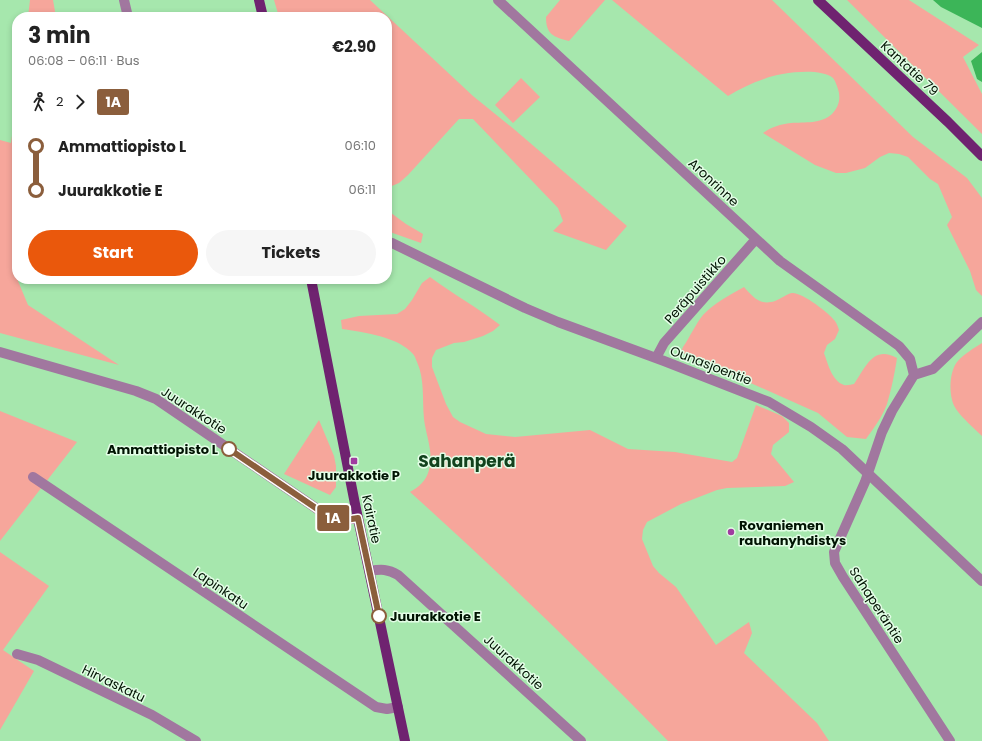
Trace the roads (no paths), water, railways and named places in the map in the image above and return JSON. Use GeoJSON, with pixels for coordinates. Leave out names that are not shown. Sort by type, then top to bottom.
{"type":"FeatureCollection","features":[{"type":"Feature","properties":{"kind":"main road"},"geometry":{"type":"LineString","coordinates":[[259,0],[262,12]]}},
{"type":"Feature","properties":{"kind":"main road","name":"Kantatie 79"},"geometry":{"type":"LineString","coordinates":[[818,0],[948,122],[982,156]]}},
{"type":"Feature","properties":{"kind":"main road","name":"Kairatie"},"geometry":{"type":"LineString","coordinates":[[312,284],[358,518],[406,741]]}},
{"type":"Feature","properties":{"kind":"street"},"geometry":{"type":"LineString","coordinates":[[124,0],[127,12]]}},
{"type":"Feature","properties":{"kind":"street","name":"Aronrinne"},"geometry":{"type":"LineString","coordinates":[[498,0],[780,261],[899,346],[910,359],[914,375]]}},
{"type":"Feature","properties":{"kind":"street","name":"Peräpuistikko"},"geometry":{"type":"LineString","coordinates":[[656,358],[664,343],[756,239]]}},
{"type":"Feature","properties":{"kind":"street","name":"Ounasjoentie"},"geometry":{"type":"LineString","coordinates":[[392,244],[525,308],[558,322],[769,402],[811,427],[842,449],[982,581]]}},
{"type":"Feature","properties":{"kind":"street"},"geometry":{"type":"LineString","coordinates":[[914,375],[933,369],[982,322]]}},
{"type":"Feature","properties":{"kind":"street","name":"Juurakkotie"},"geometry":{"type":"LineString","coordinates":[[0,352],[136,391],[156,399],[329,517],[345,520],[358,518]]}},
{"type":"Feature","properties":{"kind":"street","name":"Sahaperäntie"},"geometry":{"type":"LineString","coordinates":[[914,375],[892,411],[886,425],[868,474],[834,552],[834,563],[950,741]]}},
{"type":"Feature","properties":{"kind":"street","name":"Lapinkatu"},"geometry":{"type":"LineString","coordinates":[[33,477],[376,707],[387,709],[398,707]]}},
{"type":"Feature","properties":{"kind":"street","name":"Juurakkotie"},"geometry":{"type":"LineString","coordinates":[[370,571],[380,569],[389,570],[398,575],[581,741]]}},
{"type":"Feature","properties":{"kind":"street","name":"Hirvaskatu"},"geometry":{"type":"LineString","coordinates":[[16,654],[38,660],[152,715],[196,741]]}},
{"type":"Feature","properties":{"kind":"place","name":"Ammattiopisto L"},"geometry":{"type":"Point","coordinates":[229,449]}},
{"type":"Feature","properties":{"kind":"place","name":"Juurakkotie P"},"geometry":{"type":"Point","coordinates":[354,461]}},
{"type":"Feature","properties":{"kind":"place","name":"Rovaniemen rauhanyhdistys"},"geometry":{"type":"Point","coordinates":[731,532]}},
{"type":"Feature","properties":{"kind":"place","name":"Juurakkotie E"},"geometry":{"type":"Point","coordinates":[379,616]}},
{"type":"Feature","properties":{"kind":"district","name":"Sahanperä"},"geometry":{"type":"Point","coordinates":[467,461]}}]}
